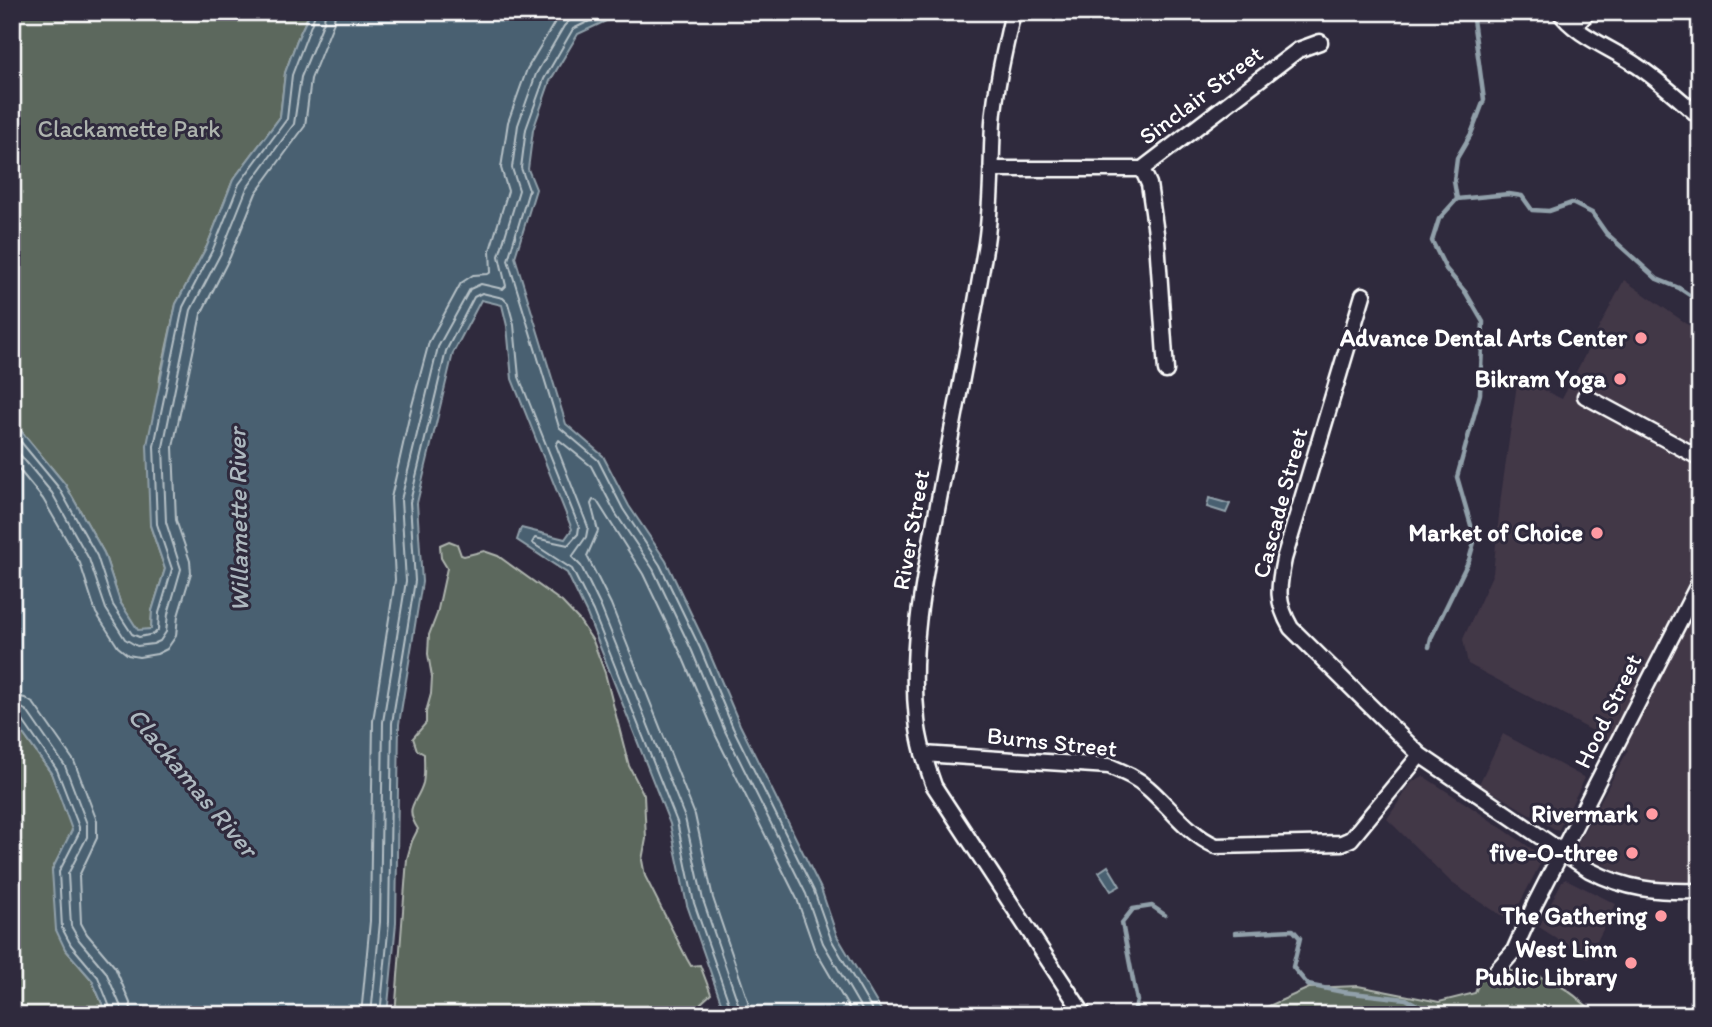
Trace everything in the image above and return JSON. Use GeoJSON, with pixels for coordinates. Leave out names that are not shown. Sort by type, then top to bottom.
{"type":"FeatureCollection","features":[{"type":"Feature","properties":{"kind":"street","name":"River Street"},"geometry":{"type":"LineString","coordinates":[[1013,12],[999,78],[994,119],[986,239],[974,317],[923,582],[914,684],[923,754],[934,786],[1084,1015]]}},
{"type":"Feature","properties":{"kind":"street"},"geometry":{"type":"LineString","coordinates":[[1560,12],[1574,27],[1636,64],[1700,117]]}},
{"type":"Feature","properties":{"kind":"street"},"geometry":{"type":"LineString","coordinates":[[1574,27],[1588,12]]}},
{"type":"Feature","properties":{"kind":"street","name":"Sinclair Street"},"geometry":{"type":"LineString","coordinates":[[1166,371],[1157,240],[1149,184],[1142,169],[1298,50],[1320,41]]}},
{"type":"Feature","properties":{"kind":"street"},"geometry":{"type":"LineString","coordinates":[[991,169],[1142,169]]}},
{"type":"Feature","properties":{"kind":"street","name":"Cascade Street"},"geometry":{"type":"LineString","coordinates":[[1363,296],[1284,559],[1279,585],[1280,610],[1291,628],[1420,755]]}},
{"type":"Feature","properties":{"kind":"street"},"geometry":{"type":"LineString","coordinates":[[1586,396],[1700,458]]}},
{"type":"Feature","properties":{"kind":"street","name":"Hood Street"},"geometry":{"type":"LineString","coordinates":[[1497,970],[1514,951],[1535,904],[1700,581]]}},
{"type":"Feature","properties":{"kind":"street","name":"Burns Street"},"geometry":{"type":"LineString","coordinates":[[923,754],[1109,766],[1130,774],[1200,839],[1216,846],[1342,843],[1351,839],[1420,755]]}},
{"type":"Feature","properties":{"kind":"street"},"geometry":{"type":"LineString","coordinates":[[1420,755],[1589,870],[1623,885],[1658,892],[1700,891]]}},
{"type":"Feature","properties":{"kind":"shaded area"},"geometry":{"type":"Polygon","coordinates":[[[1624,280],[1700,333],[1700,881],[1649,884],[1623,876],[1575,848],[1628,750],[1468,664],[1463,639],[1493,573],[1518,377],[1562,399],[1624,280]]]}},
{"type":"Feature","properties":{"kind":"shaded area"},"geometry":{"type":"Polygon","coordinates":[[[1503,734],[1585,778],[1558,831],[1479,784],[1503,734]]]}},
{"type":"Feature","properties":{"kind":"shaded area"},"geometry":{"type":"Polygon","coordinates":[[[1423,776],[1538,853],[1540,864],[1516,911],[1508,920],[1452,883],[1387,819],[1412,782],[1423,776]]]}},
{"type":"Feature","properties":{"kind":"shaded area"},"geometry":{"type":"Polygon","coordinates":[[[1566,879],[1616,904],[1588,959],[1539,927],[1562,881],[1566,879]]]}},
{"type":"Feature","properties":{"kind":"green space","name":"Clackamette Park"},"geometry":{"type":"Polygon","coordinates":[[[12,12],[310,12],[285,73],[280,117],[233,180],[207,246],[176,304],[160,377],[150,525],[165,569],[152,611],[151,629],[138,631],[120,602],[104,553],[65,484],[12,420],[12,12]]]}},
{"type":"Feature","properties":{"kind":"green space"},"geometry":{"type":"Polygon","coordinates":[[[449,541],[457,544],[464,556],[484,551],[498,556],[562,602],[579,620],[593,641],[605,673],[629,766],[644,795],[646,839],[642,860],[645,876],[691,966],[700,965],[711,994],[701,1003],[694,1015],[395,1015],[407,859],[418,829],[411,810],[424,776],[424,754],[417,750],[413,738],[426,723],[432,677],[428,654],[429,635],[437,614],[447,568],[441,558],[440,545],[449,541]]]}},
{"type":"Feature","properties":{"kind":"green space"},"geometry":{"type":"Polygon","coordinates":[[[12,718],[51,773],[73,830],[52,870],[65,949],[92,980],[107,1015],[12,1015],[12,718]]]}},
{"type":"Feature","properties":{"kind":"green space"},"geometry":{"type":"Polygon","coordinates":[[[1510,971],[1536,975],[1557,984],[1577,997],[1596,1015],[1249,1015],[1309,988],[1358,986],[1439,1002],[1475,993],[1481,977],[1510,971]]]}},
{"type":"Feature","properties":{"kind":"water"},"geometry":{"type":"Polygon","coordinates":[[[310,12],[625,12],[578,34],[550,81],[533,130],[528,169],[536,189],[515,257],[566,424],[603,456],[629,506],[666,561],[740,725],[821,889],[837,936],[884,1015],[723,1015],[723,1008],[687,905],[670,824],[587,614],[567,573],[517,540],[521,528],[565,539],[572,529],[512,379],[507,326],[502,305],[481,300],[453,353],[417,503],[422,582],[399,724],[396,923],[387,1015],[107,1015],[92,980],[65,949],[56,930],[52,870],[72,830],[51,773],[12,718],[12,420],[65,484],[104,553],[120,602],[138,630],[151,629],[152,611],[165,569],[150,525],[147,445],[176,304],[207,246],[233,180],[280,117],[285,73],[310,12]]]}},
{"type":"Feature","properties":{"kind":"water"},"geometry":{"type":"Polygon","coordinates":[[[1209,498],[1230,504],[1226,513],[1207,507],[1209,498]]]}},
{"type":"Feature","properties":{"kind":"water"},"geometry":{"type":"Polygon","coordinates":[[[1108,866],[1120,886],[1111,891],[1099,872],[1108,866]]]}},
{"type":"Feature","properties":{"kind":"waterway"},"geometry":{"type":"LineString","coordinates":[[1472,12],[1484,100],[1471,134],[1457,158],[1454,181],[1457,199],[1509,194],[1522,196],[1532,210],[1549,211],[1572,203],[1592,213],[1606,233],[1657,279],[1679,288],[1700,302]]}},
{"type":"Feature","properties":{"kind":"waterway"},"geometry":{"type":"LineString","coordinates":[[1429,647],[1469,560],[1475,539],[1457,477],[1480,394],[1483,322],[1466,293],[1446,269],[1432,241],[1439,219],[1457,199]]}},
{"type":"Feature","properties":{"kind":"waterway"},"geometry":{"type":"LineString","coordinates":[[1133,1015],[1137,1001],[1122,923],[1133,909],[1152,906],[1165,915]]}},
{"type":"Feature","properties":{"kind":"waterway"},"geometry":{"type":"LineString","coordinates":[[1235,933],[1293,930],[1300,938],[1293,967],[1308,985],[1406,999],[1434,1014],[1483,1014]]}},
{"type":"Feature","properties":{"kind":"place","name":"Advance Dental Arts Center"},"geometry":{"type":"Point","coordinates":[1641,338]}},
{"type":"Feature","properties":{"kind":"place","name":"Bikram Yoga"},"geometry":{"type":"Point","coordinates":[1620,379]}},
{"type":"Feature","properties":{"kind":"place","name":"Market of Choice"},"geometry":{"type":"Point","coordinates":[1597,533]}},
{"type":"Feature","properties":{"kind":"place","name":"Rivermark"},"geometry":{"type":"Point","coordinates":[1652,814]}},
{"type":"Feature","properties":{"kind":"place","name":"five-O-three"},"geometry":{"type":"Point","coordinates":[1632,853]}},
{"type":"Feature","properties":{"kind":"place","name":"The Gathering"},"geometry":{"type":"Point","coordinates":[1661,916]}},
{"type":"Feature","properties":{"kind":"place","name":"West Linn Public Library"},"geometry":{"type":"Point","coordinates":[1631,963]}},
{"type":"Feature","properties":{"kind":"water label","name":"Willamette River"},"geometry":{"type":"Point","coordinates":[238,520]}},
{"type":"Feature","properties":{"kind":"water label","name":"Clackamas River"},"geometry":{"type":"Point","coordinates":[193,782]}}]}
